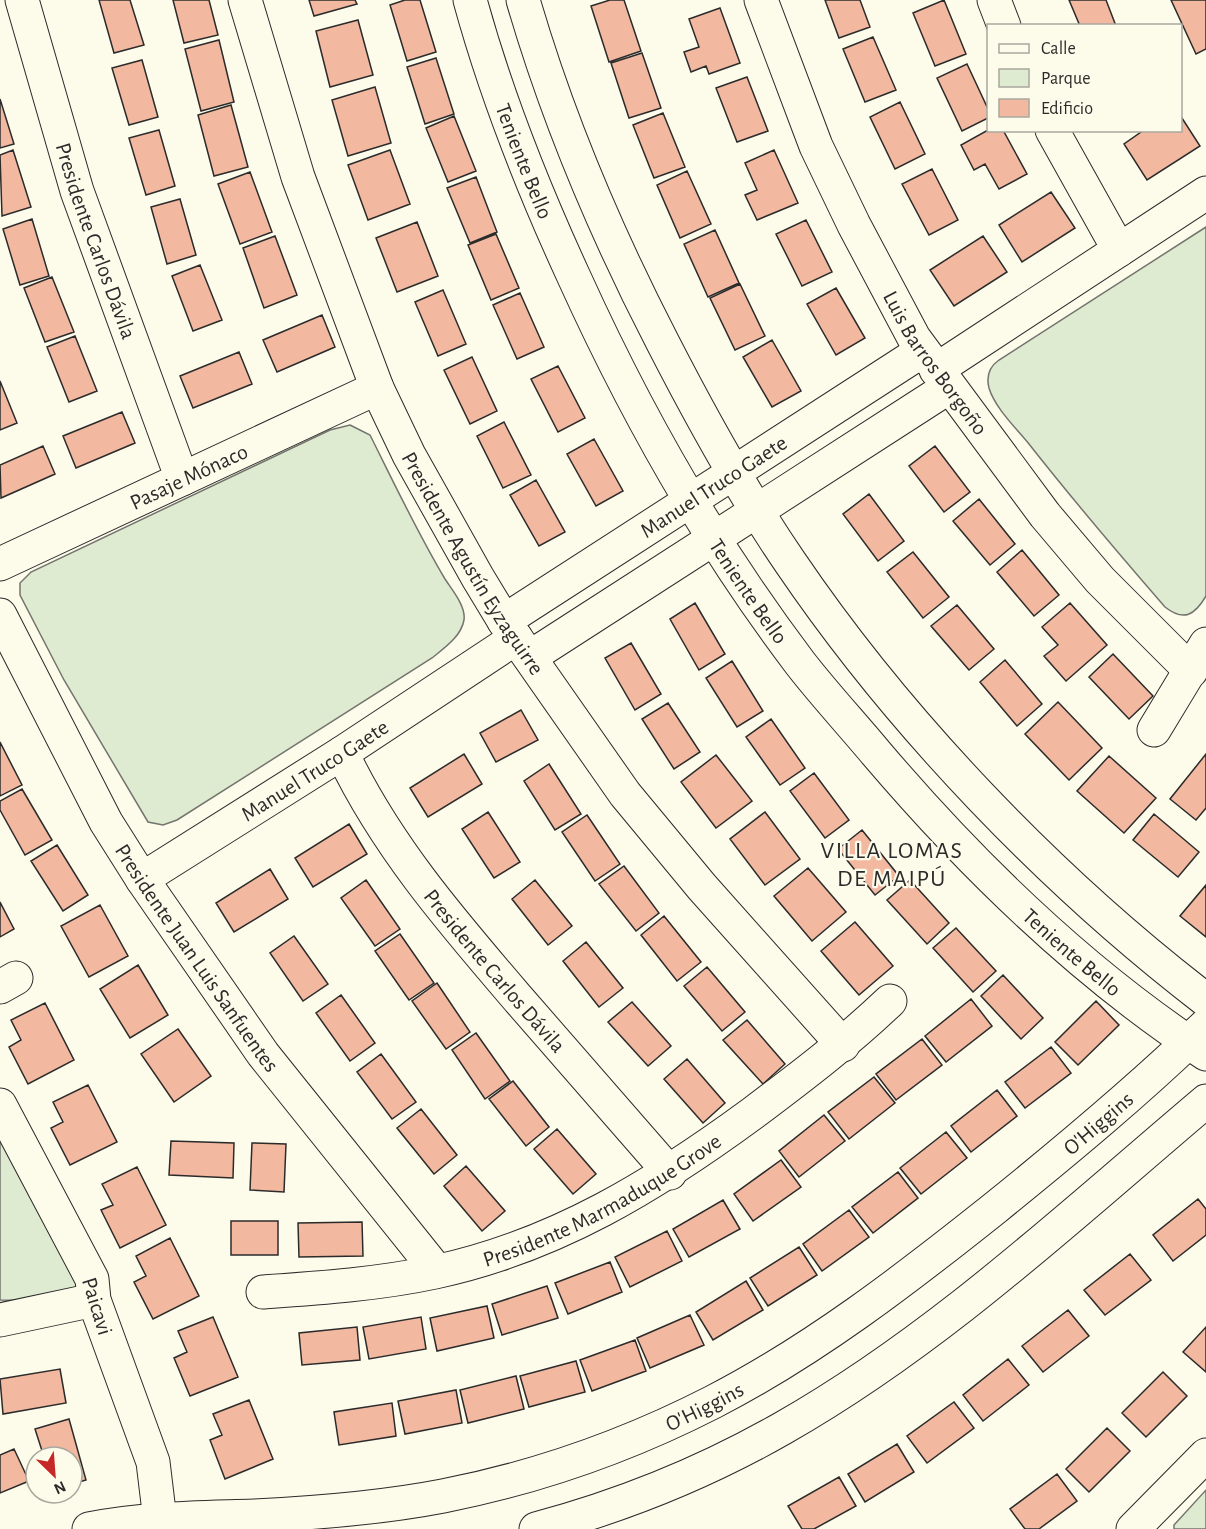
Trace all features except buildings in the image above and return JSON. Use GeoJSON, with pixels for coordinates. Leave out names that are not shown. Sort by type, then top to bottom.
{"type":"FeatureCollection","features":[{"type":"Feature","properties":{"kind":"street","name":"Presidente Carlos Dávila"},"geometry":{"type":"LineString","coordinates":[[22,0],[77,191],[182,479]]}},
{"type":"Feature","properties":{"kind":"street","name":"Presidente Agustín Eyzaguirre"},"geometry":{"type":"LineString","coordinates":[[245,0],[298,177],[377,388],[409,455],[517,639],[625,794],[715,903],[843,1046]]}},
{"type":"Feature","properties":{"kind":"street","name":"Teniente Bello"},"geometry":{"type":"LineString","coordinates":[[470,0],[482,44],[518,147],[551,228],[606,348],[658,449],[690,501],[800,663],[913,796],[999,886],[1089,970],[1200,1041]]}},
{"type":"Feature","properties":{"kind":"street"},"geometry":{"type":"LineString","coordinates":[[524,0],[561,118],[594,201],[646,311],[733,474],[790,563],[839,630],[942,756],[1034,851],[1173,974],[1206,1000]]}},
{"type":"Feature","properties":{"kind":"street","name":"Luis Barros Borgoño"},"geometry":{"type":"LineString","coordinates":[[761,0],[816,146],[884,285],[936,369],[1045,515],[1100,580],[1198,658]]}},
{"type":"Feature","properties":{"kind":"street"},"geometry":{"type":"LineString","coordinates":[[994,0],[1003,24]]}},
{"type":"Feature","properties":{"kind":"street"},"geometry":{"type":"LineString","coordinates":[[1053,132],[1119,250]]}},
{"type":"Feature","properties":{"kind":"street","name":"Manuel Truco Gaete"},"geometry":{"type":"LineString","coordinates":[[517,639],[714,539],[757,511],[936,369],[1206,193]]}},
{"type":"Feature","properties":{"kind":"street","name":"Manuel Truco Gaete"},"geometry":{"type":"LineString","coordinates":[[142,879],[517,639],[690,501],[733,474],[936,369]]}},
{"type":"Feature","properties":{"kind":"street","name":"Pasaje Mónaco"},"geometry":{"type":"LineString","coordinates":[[0,564],[377,388]]}},
{"type":"Feature","properties":{"kind":"street","name":"Presidente Juan Luis Sanfuentes"},"geometry":{"type":"LineString","coordinates":[[0,615],[101,812],[142,879],[263,1054],[437,1271]]}},
{"type":"Feature","properties":{"kind":"street"},"geometry":{"type":"LineString","coordinates":[[1154,730],[1198,658]]}},
{"type":"Feature","properties":{"kind":"street","name":"Presidente Carlos Dávila"},"geometry":{"type":"LineString","coordinates":[[342,753],[362,795],[393,846],[435,900],[670,1173]]}},
{"type":"Feature","properties":{"kind":"street","name":"Presidente Marmaduque Grove"},"geometry":{"type":"LineString","coordinates":[[263,1292],[321,1288],[437,1271],[538,1239],[587,1218],[670,1173],[843,1046],[891,1001]]}},
{"type":"Feature","properties":{"kind":"street","name":"O'Higgins"},"geometry":{"type":"LineString","coordinates":[[89,1529],[160,1520],[324,1512],[444,1496],[558,1466],[711,1403],[770,1370],[890,1290],[1200,1041]]}},
{"type":"Feature","properties":{"kind":"street"},"geometry":{"type":"LineString","coordinates":[[536,1529],[651,1491],[742,1449],[823,1404],[911,1345],[992,1281],[1206,1101]]}},
{"type":"Feature","properties":{"kind":"street","name":"Paicavi"},"geometry":{"type":"LineString","coordinates":[[0,1105],[92,1279],[94,1300],[153,1462],[160,1520]]}},
{"type":"Feature","properties":{"kind":"street"},"geometry":{"type":"LineString","coordinates":[[0,1320],[94,1300]]}},
{"type":"Feature","properties":{"kind":"street"},"geometry":{"type":"LineString","coordinates":[[1133,1529],[1206,1455]]}},
{"type":"Feature","properties":{"kind":"green space"},"geometry":{"type":"Polygon","coordinates":[[[1206,227],[1206,596],[1198,608],[1183,615],[1165,607],[1079,506],[1001,410],[992,395],[988,380],[989,372],[999,360],[1206,227]]]}},
{"type":"Feature","properties":{"kind":"green space"},"geometry":{"type":"Polygon","coordinates":[[[350,425],[370,435],[425,543],[458,598],[464,615],[459,632],[432,658],[177,820],[163,825],[148,822],[64,680],[20,595],[20,583],[31,572],[330,430],[350,425]]]}},
{"type":"Feature","properties":{"kind":"green space"},"geometry":{"type":"Polygon","coordinates":[[[0,1139],[79,1283],[68,1301],[0,1300],[0,1139]]]}},
{"type":"Feature","properties":{"kind":"green space"},"geometry":{"type":"Polygon","coordinates":[[[1206,1490],[1206,1529],[1174,1529],[1174,1525],[1206,1490]]]}},
{"type":"Feature","properties":{"kind":"district","name":"VILLA LOMAS DE MAIPÚ"},"geometry":{"type":"Point","coordinates":[892,864]}}]}
